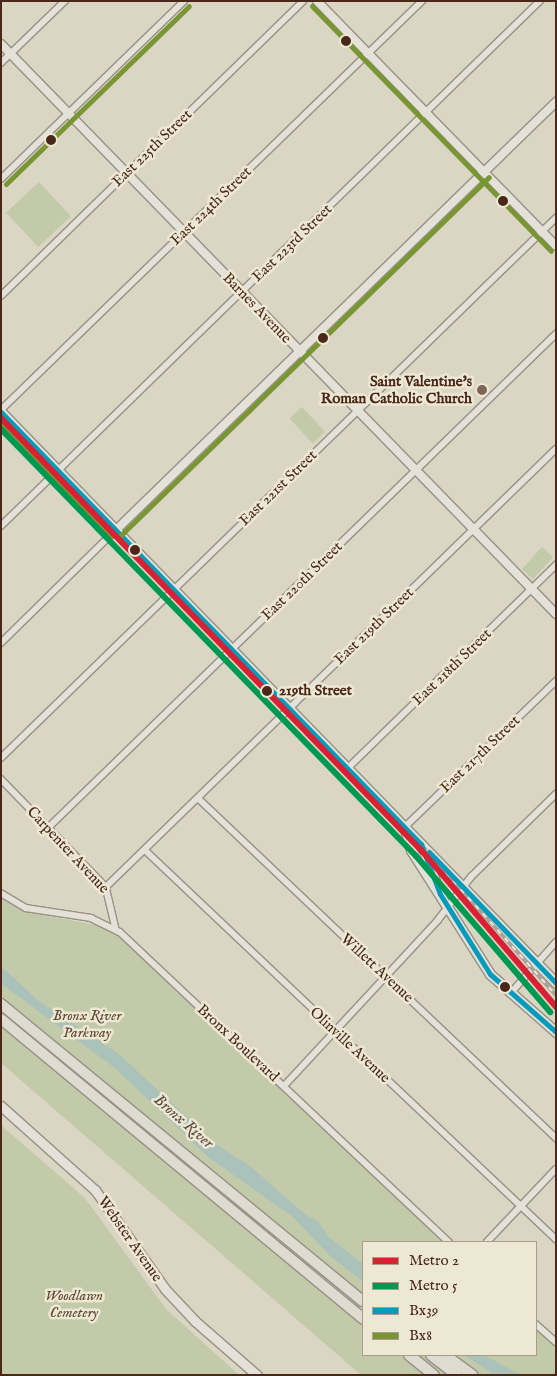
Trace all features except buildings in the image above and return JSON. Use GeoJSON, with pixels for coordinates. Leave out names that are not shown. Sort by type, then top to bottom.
{"type":"FeatureCollection","features":[{"type":"Feature","properties":{"kind":"highway"},"geometry":{"type":"LineString","coordinates":[[1,1004],[362,1300]]}},
{"type":"Feature","properties":{"kind":"highway"},"geometry":{"type":"LineString","coordinates":[[1,1020],[362,1317]]}},
{"type":"Feature","properties":{"kind":"highway"},"geometry":{"type":"LineString","coordinates":[[406,1356],[426,1375]]}},
{"type":"Feature","properties":{"kind":"highway"},"geometry":{"type":"LineString","coordinates":[[410,1356],[434,1375]]}},
{"type":"Feature","properties":{"kind":"highway"},"geometry":{"type":"LineString","coordinates":[[432,1356],[457,1375]]}},
{"type":"Feature","properties":{"kind":"highway"},"geometry":{"type":"LineString","coordinates":[[446,1356],[473,1375]]}},
{"type":"Feature","properties":{"kind":"main road"},"geometry":{"type":"LineString","coordinates":[[1,411],[556,983]]}},
{"type":"Feature","properties":{"kind":"main road"},"geometry":{"type":"LineString","coordinates":[[405,827],[411,850],[490,974],[510,994],[556,1032]]}},
{"type":"Feature","properties":{"kind":"main road"},"geometry":{"type":"LineString","coordinates":[[421,844],[440,894]]}},
{"type":"Feature","properties":{"kind":"main road","name":"Webster Avenue"},"geometry":{"type":"LineString","coordinates":[[1,1106],[96,1190],[175,1300],[258,1375]]}},
{"type":"Feature","properties":{"kind":"street"},"geometry":{"type":"LineString","coordinates":[[1,63],[65,1]]}},
{"type":"Feature","properties":{"kind":"street"},"geometry":{"type":"LineString","coordinates":[[1,179],[184,1]]}},
{"type":"Feature","properties":{"kind":"street","name":"East 225th Street"},"geometry":{"type":"LineString","coordinates":[[1,296],[303,1]]}},
{"type":"Feature","properties":{"kind":"street"},"geometry":{"type":"LineString","coordinates":[[317,1],[556,246]]}},
{"type":"Feature","properties":{"kind":"street","name":"East 224th Street"},"geometry":{"type":"LineString","coordinates":[[1,411],[422,1]]}},
{"type":"Feature","properties":{"kind":"street","name":"East 223rd Street"},"geometry":{"type":"LineString","coordinates":[[1,526],[540,1]]}},
{"type":"Feature","properties":{"kind":"street","name":"Barnes Avenue"},"geometry":{"type":"LineString","coordinates":[[1,44],[556,614]]}},
{"type":"Feature","properties":{"kind":"street"},"geometry":{"type":"LineString","coordinates":[[1,643],[556,102]]}},
{"type":"Feature","properties":{"kind":"street","name":"East 221st Street"},"geometry":{"type":"LineString","coordinates":[[1,758],[556,218]]}},
{"type":"Feature","properties":{"kind":"street","name":"East 220th Street"},"geometry":{"type":"LineString","coordinates":[[48,828],[556,334]]}},
{"type":"Feature","properties":{"kind":"street","name":"East 219th Street"},"geometry":{"type":"LineString","coordinates":[[106,887],[556,449]]}},
{"type":"Feature","properties":{"kind":"street","name":"East 218th Street"},"geometry":{"type":"LineString","coordinates":[[348,768],[556,565]]}},
{"type":"Feature","properties":{"kind":"street","name":"East 217th Street"},"geometry":{"type":"LineString","coordinates":[[405,827],[556,680]]}},
{"type":"Feature","properties":{"kind":"street","name":"Carpenter Avenue"},"geometry":{"type":"LineString","coordinates":[[1,779],[106,887],[116,930]]}},
{"type":"Feature","properties":{"kind":"street"},"geometry":{"type":"LineString","coordinates":[[284,1086],[448,907],[462,886],[556,794]]}},
{"type":"Feature","properties":{"kind":"street","name":"Willett Avenue"},"geometry":{"type":"LineString","coordinates":[[198,798],[556,1138]]}},
{"type":"Feature","properties":{"kind":"street","name":"Olinville Avenue"},"geometry":{"type":"LineString","coordinates":[[145,850],[556,1239]]}},
{"type":"Feature","properties":{"kind":"street","name":"Bronx Boulevard"},"geometry":{"type":"LineString","coordinates":[[1,893],[26,908],[91,918],[116,930],[448,1241]]}},
{"type":"Feature","properties":{"kind":"street"},"geometry":{"type":"LineString","coordinates":[[510,994],[556,942]]}},
{"type":"Feature","properties":{"kind":"street"},"geometry":{"type":"LineString","coordinates":[[489,1241],[556,1169]]}},
{"type":"Feature","properties":{"kind":"street"},"geometry":{"type":"LineString","coordinates":[[537,1325],[556,1342]]}},
{"type":"Feature","properties":{"kind":"green space"},"geometry":{"type":"Polygon","coordinates":[[[39,182],[71,216],[38,247],[6,213],[39,182]]]}},
{"type":"Feature","properties":{"kind":"green space"},"geometry":{"type":"Polygon","coordinates":[[[302,407],[325,432],[313,443],[290,419],[302,407]]]}},
{"type":"Feature","properties":{"kind":"green space"},"geometry":{"type":"Polygon","coordinates":[[[542,547],[553,557],[533,579],[522,569],[542,547]]]}},
{"type":"Feature","properties":{"kind":"green space","name":"Bronx River Parkway"},"geometry":{"type":"Polygon","coordinates":[[[1,897],[27,912],[96,925],[120,937],[443,1241],[362,1241],[362,1356],[537,1356],[537,1330],[556,1347],[556,1375],[361,1375],[1,1063],[1,897]]]}},
{"type":"Feature","properties":{"kind":"green space","name":"Woodlawn Cemetery"},"geometry":{"type":"Polygon","coordinates":[[[1,1125],[85,1198],[166,1309],[239,1375],[1,1375],[1,1125]]]}},
{"type":"Feature","properties":{"kind":"water","name":"Bronx River"},"geometry":{"type":"Polygon","coordinates":[[[1,966],[40,1002],[119,1054],[216,1144],[250,1166],[306,1215],[318,1221],[329,1237],[362,1263],[362,1280],[332,1258],[293,1217],[208,1157],[116,1069],[2,984],[1,966]]]}},
{"type":"Feature","properties":{"kind":"water"},"geometry":{"type":"Polygon","coordinates":[[[466,1356],[486,1356],[521,1375],[495,1375],[466,1356]]]}},
{"type":"Feature","properties":{"kind":"railway"},"geometry":{"type":"LineString","coordinates":[[1,413],[424,848],[556,995]]}},
{"type":"Feature","properties":{"kind":"metro line","name":"2"},"geometry":{"type":"LineString","coordinates":[[1,418],[422,851],[556,1007]]}},
{"type":"Feature","properties":{"kind":"metro line","name":"5"},"geometry":{"type":"LineString","coordinates":[[1,429],[416,856],[550,1012]]}},
{"type":"Feature","properties":{"kind":"transit line","name":"Bx8"},"geometry":{"type":"LineString","coordinates":[[6,184],[189,6]]}},
{"type":"Feature","properties":{"kind":"transit line","name":"Bx8"},"geometry":{"type":"LineString","coordinates":[[312,6],[551,251]]}},
{"type":"Feature","properties":{"kind":"transit line","name":"Bx8"},"geometry":{"type":"LineString","coordinates":[[1,423],[111,535],[119,537],[489,177]]}},
{"type":"Feature","properties":{"kind":"transit line","name":"Bx39"},"geometry":{"type":"LineString","coordinates":[[1,412],[421,844],[440,894],[490,974],[556,1032]]}},
{"type":"Feature","properties":{"kind":"transit line","name":"Bx39"},"geometry":{"type":"LineString","coordinates":[[429,852],[556,983]]}},
{"type":"Feature","properties":{"kind":"place","name":"Saint Valentine's Roman Catholic Church"},"geometry":{"type":"Point","coordinates":[482,390]}},
{"type":"Feature","properties":{"kind":"place","name":"219th Street"},"geometry":{"type":"Point","coordinates":[267,691]}}]}
